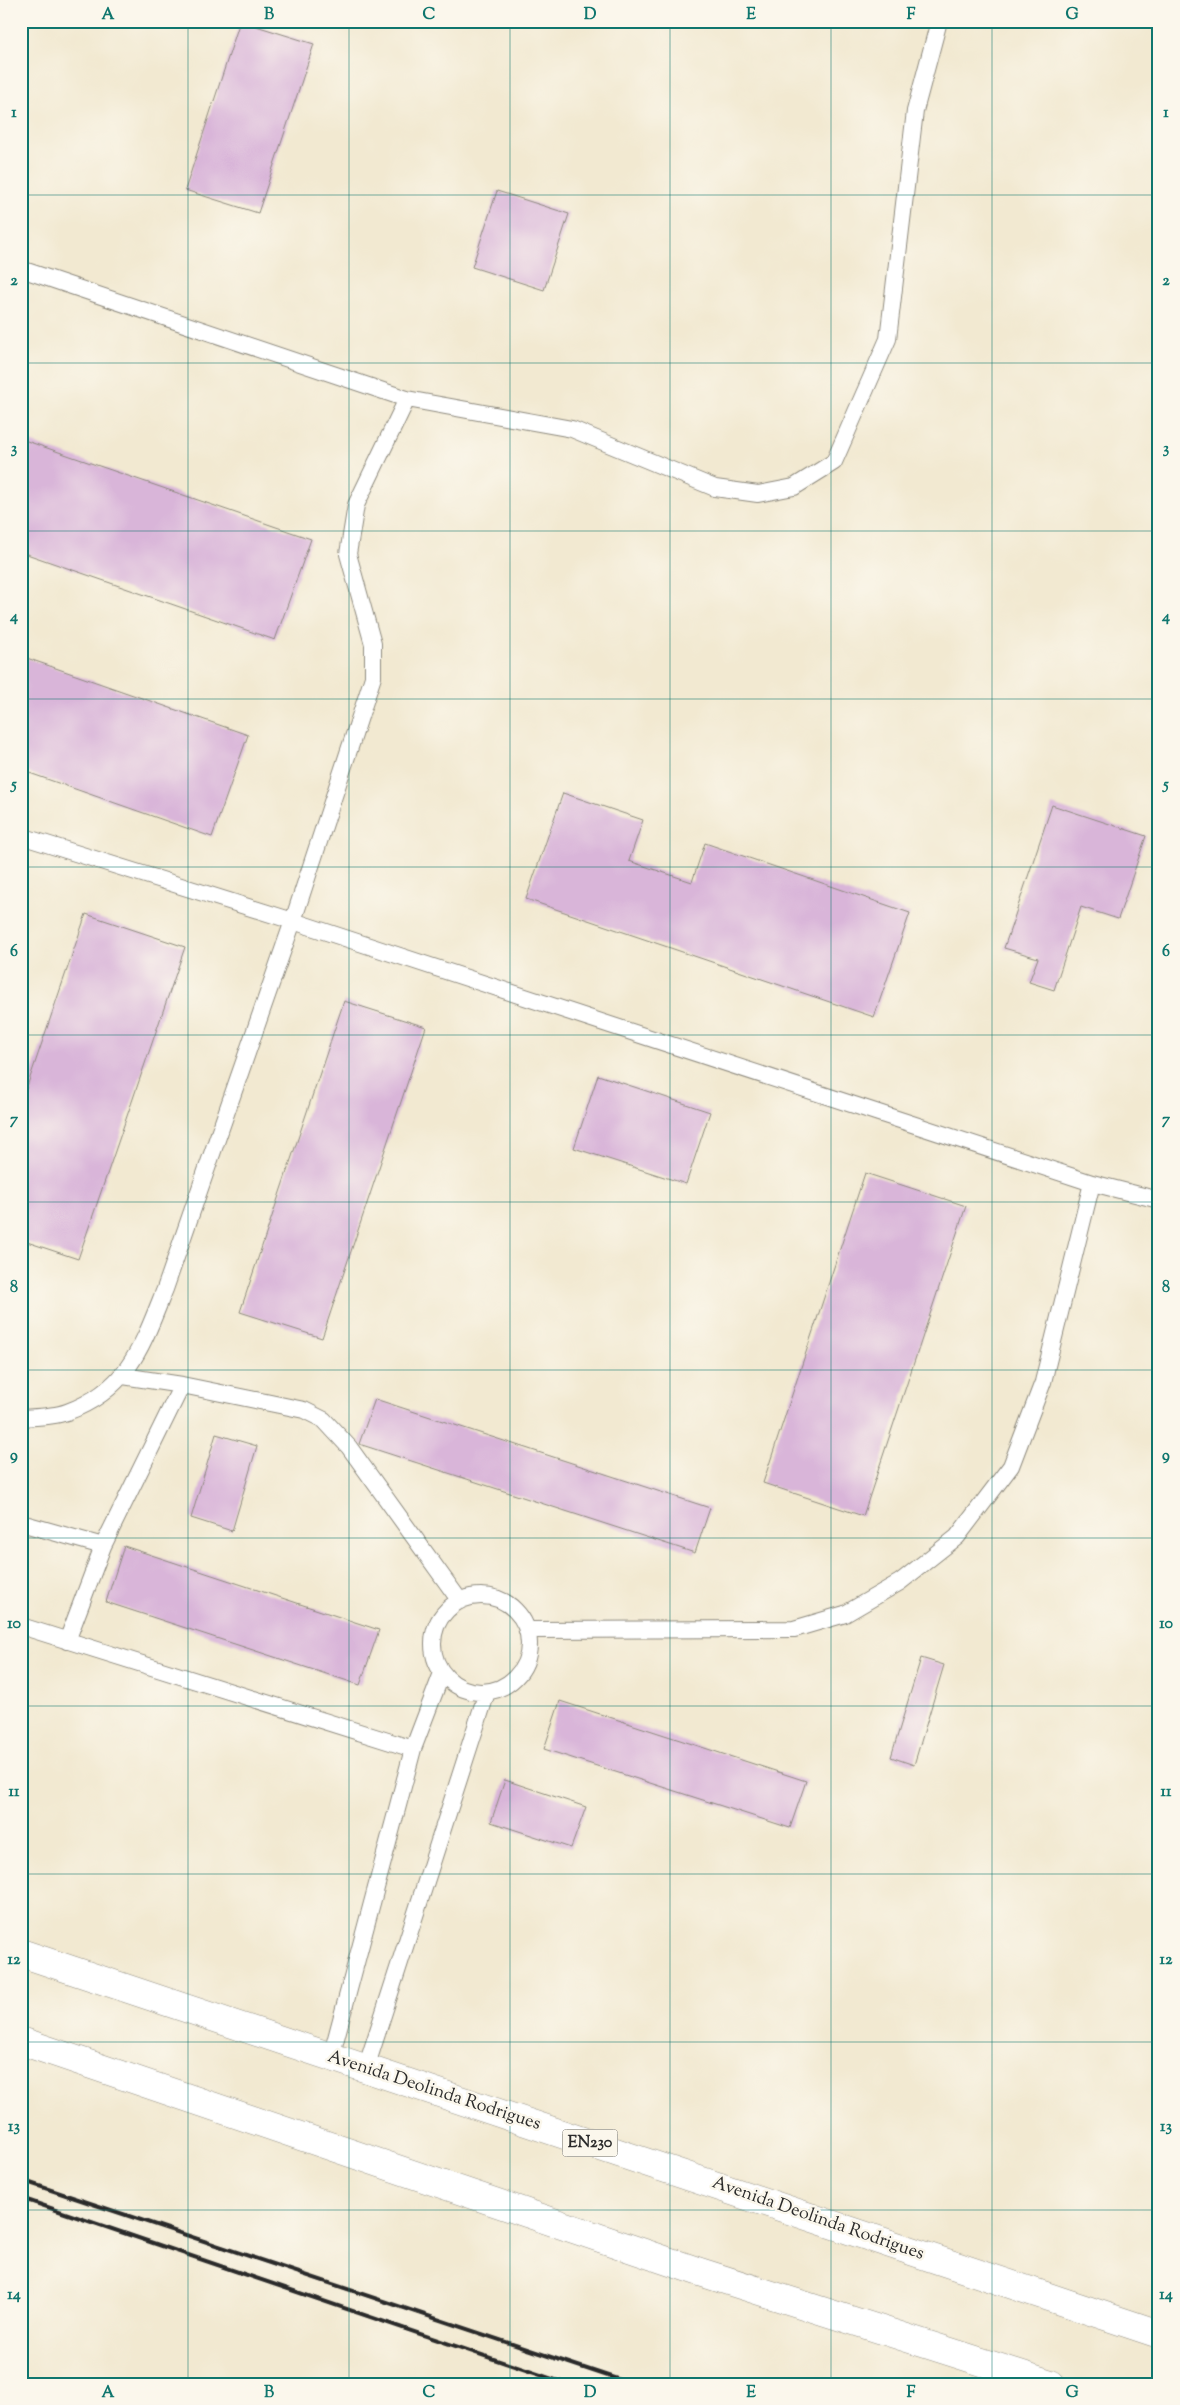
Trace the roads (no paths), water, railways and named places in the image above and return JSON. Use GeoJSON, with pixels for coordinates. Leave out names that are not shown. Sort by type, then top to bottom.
{"type":"FeatureCollection","features":[{"type":"Feature","properties":{"kind":"highway","name":"Avenida Deolinda Rodrigues"},"geometry":{"type":"LineString","coordinates":[[21,1953],[1159,2334]]}},
{"type":"Feature","properties":{"kind":"highway"},"geometry":{"type":"LineString","coordinates":[[21,2041],[700,2272],[1050,2384]]}},
{"type":"Feature","properties":{"kind":"lane"},"geometry":{"type":"LineString","coordinates":[[21,269],[407,399],[572,429],[715,488],[758,494],[794,487],[834,462],[888,339],[915,111],[939,21]]}},
{"type":"Feature","properties":{"kind":"lane"},"geometry":{"type":"LineString","coordinates":[[21,1418],[65,1413],[98,1397],[123,1376],[142,1347],[165,1289],[293,921],[373,677],[373,644],[348,554],[356,505],[407,399]]}},
{"type":"Feature","properties":{"kind":"lane"},"geometry":{"type":"LineString","coordinates":[[21,836],[293,921],[1092,1183],[1159,1200]]}},
{"type":"Feature","properties":{"kind":"lane"},"geometry":{"type":"LineString","coordinates":[[528,1630],[794,1629],[845,1614],[900,1582],[956,1537],[1011,1466],[1043,1382],[1092,1183]]}},
{"type":"Feature","properties":{"kind":"lane"},"geometry":{"type":"LineString","coordinates":[[123,1376],[182,1385],[304,1410],[324,1420],[349,1447],[460,1601]]}},
{"type":"Feature","properties":{"kind":"lane"},"geometry":{"type":"LineString","coordinates":[[67,1641],[103,1546],[182,1385]]}},
{"type":"Feature","properties":{"kind":"lane"},"geometry":{"type":"LineString","coordinates":[[21,1523],[103,1546]]}},
{"type":"Feature","properties":{"kind":"lane"},"geometry":{"type":"LineString","coordinates":[[476,1596],[493,1597],[508,1604],[520,1615],[528,1630],[530,1647],[526,1663],[516,1677],[503,1687],[487,1692],[470,1691],[454,1684],[442,1673],[435,1658],[433,1641],[437,1625],[446,1611],[460,1601],[476,1596]]}},
{"type":"Feature","properties":{"kind":"lane"},"geometry":{"type":"LineString","coordinates":[[21,1626],[413,1749]]}},
{"type":"Feature","properties":{"kind":"lane"},"geometry":{"type":"LineString","coordinates":[[331,2057],[413,1749],[442,1673]]}},
{"type":"Feature","properties":{"kind":"lane"},"geometry":{"type":"LineString","coordinates":[[366,2068],[487,1692]]}},
{"type":"Feature","properties":{"kind":"railway"},"geometry":{"type":"LineString","coordinates":[[21,2180],[632,2384]]}},
{"type":"Feature","properties":{"kind":"railway"},"geometry":{"type":"LineString","coordinates":[[21,2198],[567,2384]]}}]}
